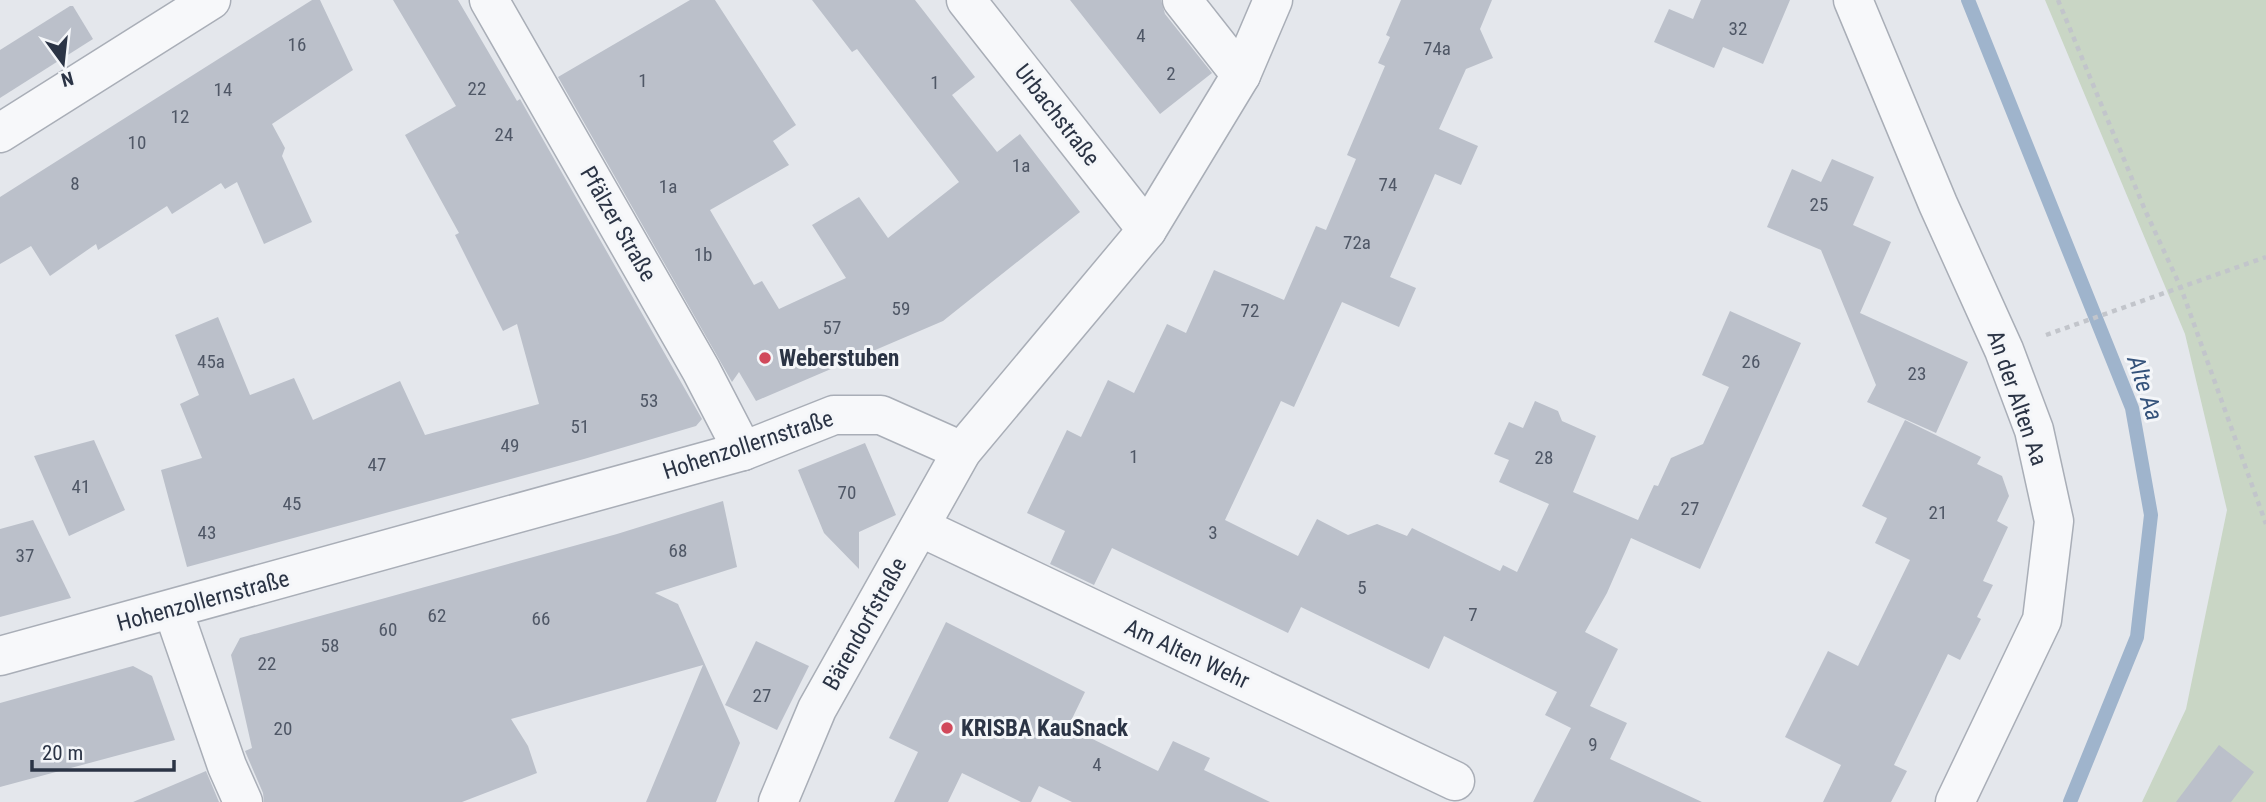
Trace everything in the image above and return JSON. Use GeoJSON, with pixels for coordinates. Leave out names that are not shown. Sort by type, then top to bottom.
{"type":"FeatureCollection","features":[{"type":"Feature","properties":{"kind":"street"},"geometry":{"type":"LineString","coordinates":[[0,133],[211,0]]}},
{"type":"Feature","properties":{"kind":"street","name":"Pfälzer Straße"},"geometry":{"type":"LineString","coordinates":[[489,0],[701,370],[743,451]]}},
{"type":"Feature","properties":{"kind":"street","name":"Urbachstraße"},"geometry":{"type":"LineString","coordinates":[[966,0],[1147,230]]}},
{"type":"Feature","properties":{"kind":"street"},"geometry":{"type":"LineString","coordinates":[[1182,0],[1241,75]]}},
{"type":"Feature","properties":{"kind":"street"},"geometry":{"type":"LineString","coordinates":[[962,451],[1147,230],[1241,75],[1273,0]]}},
{"type":"Feature","properties":{"kind":"street","name":"An der Alten Aa"},"geometry":{"type":"LineString","coordinates":[[1853,0],[1938,204],[2004,349],[2034,430],[2054,521],[2042,620],[1955,802]]}},
{"type":"Feature","properties":{"kind":"street","name":"Hohenzollernstraße"},"geometry":{"type":"LineString","coordinates":[[0,656],[743,451],[834,415],[881,415],[962,451]]}},
{"type":"Feature","properties":{"kind":"street","name":"Bärendorfstraße"},"geometry":{"type":"LineString","coordinates":[[778,802],[817,709],[962,451]]}},
{"type":"Feature","properties":{"kind":"street","name":"Am Alten Wehr"},"geometry":{"type":"LineString","coordinates":[[920,527],[1455,781]]}},
{"type":"Feature","properties":{"kind":"street"},"geometry":{"type":"LineString","coordinates":[[173,610],[227,766],[243,802]]}},
{"type":"Feature","properties":{"kind":"path"},"geometry":{"type":"LineString","coordinates":[[2058,0],[2145,210],[2181,288],[2266,524]]}},
{"type":"Feature","properties":{"kind":"path"},"geometry":{"type":"LineString","coordinates":[[2048,335],[2266,257]]}},
{"type":"Feature","properties":{"kind":"green space"},"geometry":{"type":"Polygon","coordinates":[[[2045,0],[2266,0],[2266,802],[2142,802],[2186,709],[2227,510],[2185,334],[2045,0]]]}},
{"type":"Feature","properties":{"kind":"building"},"geometry":{"type":"Polygon","coordinates":[[[312,0],[320,0],[353,70],[272,124],[285,148],[282,156],[312,222],[264,244],[237,182],[225,189],[221,183],[172,214],[167,206],[98,250],[96,244],[50,276],[31,246],[0,264],[0,197],[312,0]]]}},
{"type":"Feature","properties":{"kind":"building"},"geometry":{"type":"Polygon","coordinates":[[[393,0],[458,0],[517,101],[520,99],[702,419],[696,426],[584,459],[187,567],[161,470],[202,458],[180,404],[199,395],[175,335],[218,317],[250,395],[294,378],[313,420],[400,381],[425,435],[539,404],[517,324],[503,331],[455,235],[459,233],[405,135],[456,106],[393,0]]]}},
{"type":"Feature","properties":{"kind":"building"},"geometry":{"type":"Polygon","coordinates":[[[690,0],[715,0],[796,125],[773,141],[789,165],[710,210],[754,285],[762,281],[779,309],[846,278],[812,225],[859,197],[888,238],[959,182],[857,49],[852,52],[812,0],[915,0],[975,77],[952,95],[997,152],[1020,134],[1080,212],[943,321],[756,401],[739,372],[732,382],[558,77],[690,0]]]}},
{"type":"Feature","properties":{"kind":"building"},"geometry":{"type":"Polygon","coordinates":[[[1070,0],[1161,0],[1165,14],[1212,73],[1160,114],[1070,0]]]}},
{"type":"Feature","properties":{"kind":"building"},"geometry":{"type":"Polygon","coordinates":[[[1401,0],[1492,0],[1480,29],[1493,58],[1466,69],[1439,129],[1478,146],[1461,185],[1435,174],[1390,277],[1416,288],[1399,327],[1342,302],[1294,407],[1281,401],[1225,520],[1298,556],[1317,519],[1348,535],[1377,524],[1407,536],[1412,528],[1500,571],[1503,565],[1517,572],[1549,504],[1499,482],[1509,460],[1494,454],[1509,422],[1523,428],[1535,401],[1558,411],[1562,421],[1596,436],[1573,492],[1638,520],[1654,485],[1658,486],[1671,458],[1703,444],[1729,387],[1702,375],[1730,311],[1801,343],[1700,569],[1631,538],[1607,593],[1585,632],[1618,649],[1590,706],[1627,723],[1610,759],[1702,802],[1533,802],[1571,728],[1545,715],[1557,692],[1444,636],[1429,669],[1301,607],[1288,633],[1112,548],[1094,585],[1050,564],[1065,531],[1027,513],[1067,430],[1081,437],[1108,380],[1134,393],[1167,324],[1186,333],[1214,270],[1284,300],[1316,226],[1326,230],[1356,159],[1347,155],[1385,66],[1378,63],[1390,37],[1386,35],[1401,0]]]}},
{"type":"Feature","properties":{"kind":"building"},"geometry":{"type":"Polygon","coordinates":[[[1701,0],[1790,0],[1763,64],[1723,47],[1714,68],[1654,42],[1669,9],[1693,19],[1701,0]]]}},
{"type":"Feature","properties":{"kind":"building"},"geometry":{"type":"Polygon","coordinates":[[[73,6],[93,39],[0,98],[0,50],[73,6]]]}},
{"type":"Feature","properties":{"kind":"building"},"geometry":{"type":"Polygon","coordinates":[[[1832,159],[1874,177],[1853,225],[1891,242],[1860,313],[1968,362],[1936,433],[1867,402],[1876,385],[1821,250],[1767,227],[1792,169],[1821,182],[1832,159]]]}},
{"type":"Feature","properties":{"kind":"building"},"geometry":{"type":"Polygon","coordinates":[[[1905,420],[1981,457],[1977,464],[2002,476],[2009,496],[1997,521],[2008,527],[1983,581],[1993,585],[1977,617],[1981,619],[1960,660],[1948,654],[1894,765],[1907,771],[1891,802],[1823,802],[1841,765],[1785,737],[1828,651],[1858,666],[1910,560],[1875,543],[1887,518],[1862,506],[1905,420]]]}},
{"type":"Feature","properties":{"kind":"building"},"geometry":{"type":"Polygon","coordinates":[[[94,440],[125,510],[69,536],[34,456],[94,440]]]}},
{"type":"Feature","properties":{"kind":"building"},"geometry":{"type":"Polygon","coordinates":[[[865,443],[896,515],[859,532],[859,569],[824,533],[798,470],[865,443]]]}},
{"type":"Feature","properties":{"kind":"building"},"geometry":{"type":"Polygon","coordinates":[[[723,501],[737,567],[655,593],[678,604],[740,743],[716,802],[646,802],[703,665],[511,719],[528,746],[537,773],[462,802],[264,802],[263,793],[245,751],[252,748],[231,655],[240,638],[617,534],[723,501]]]}},
{"type":"Feature","properties":{"kind":"building"},"geometry":{"type":"Polygon","coordinates":[[[33,520],[71,598],[0,617],[0,529],[33,520]]]}},
{"type":"Feature","properties":{"kind":"building"},"geometry":{"type":"Polygon","coordinates":[[[946,622],[1085,692],[1068,727],[1158,771],[1173,741],[1210,758],[1204,770],[1270,802],[1072,802],[1039,786],[1031,802],[1021,802],[962,773],[948,802],[894,802],[918,752],[889,738],[946,622]]]}},
{"type":"Feature","properties":{"kind":"building"},"geometry":{"type":"Polygon","coordinates":[[[756,641],[809,666],[777,730],[725,705],[756,641]]]}},
{"type":"Feature","properties":{"kind":"building"},"geometry":{"type":"Polygon","coordinates":[[[133,666],[152,676],[175,740],[0,787],[0,703],[133,666]]]}},
{"type":"Feature","properties":{"kind":"building"},"geometry":{"type":"Polygon","coordinates":[[[2219,745],[2254,772],[2231,802],[2176,802],[2219,745]]]}},
{"type":"Feature","properties":{"kind":"building"},"geometry":{"type":"Polygon","coordinates":[[[206,771],[219,802],[133,802],[206,771]]]}},
{"type":"Feature","properties":{"kind":"waterway","name":"Alte Aa"},"geometry":{"type":"LineString","coordinates":[[1968,0],[2132,408],[2151,515],[2137,637],[2070,802]]}},
{"type":"Feature","properties":{"kind":"place","name":"Weberstuben"},"geometry":{"type":"Point","coordinates":[765,358]}},
{"type":"Feature","properties":{"kind":"place","name":"KRISBA KauSnack"},"geometry":{"type":"Point","coordinates":[947,728]}}]}
